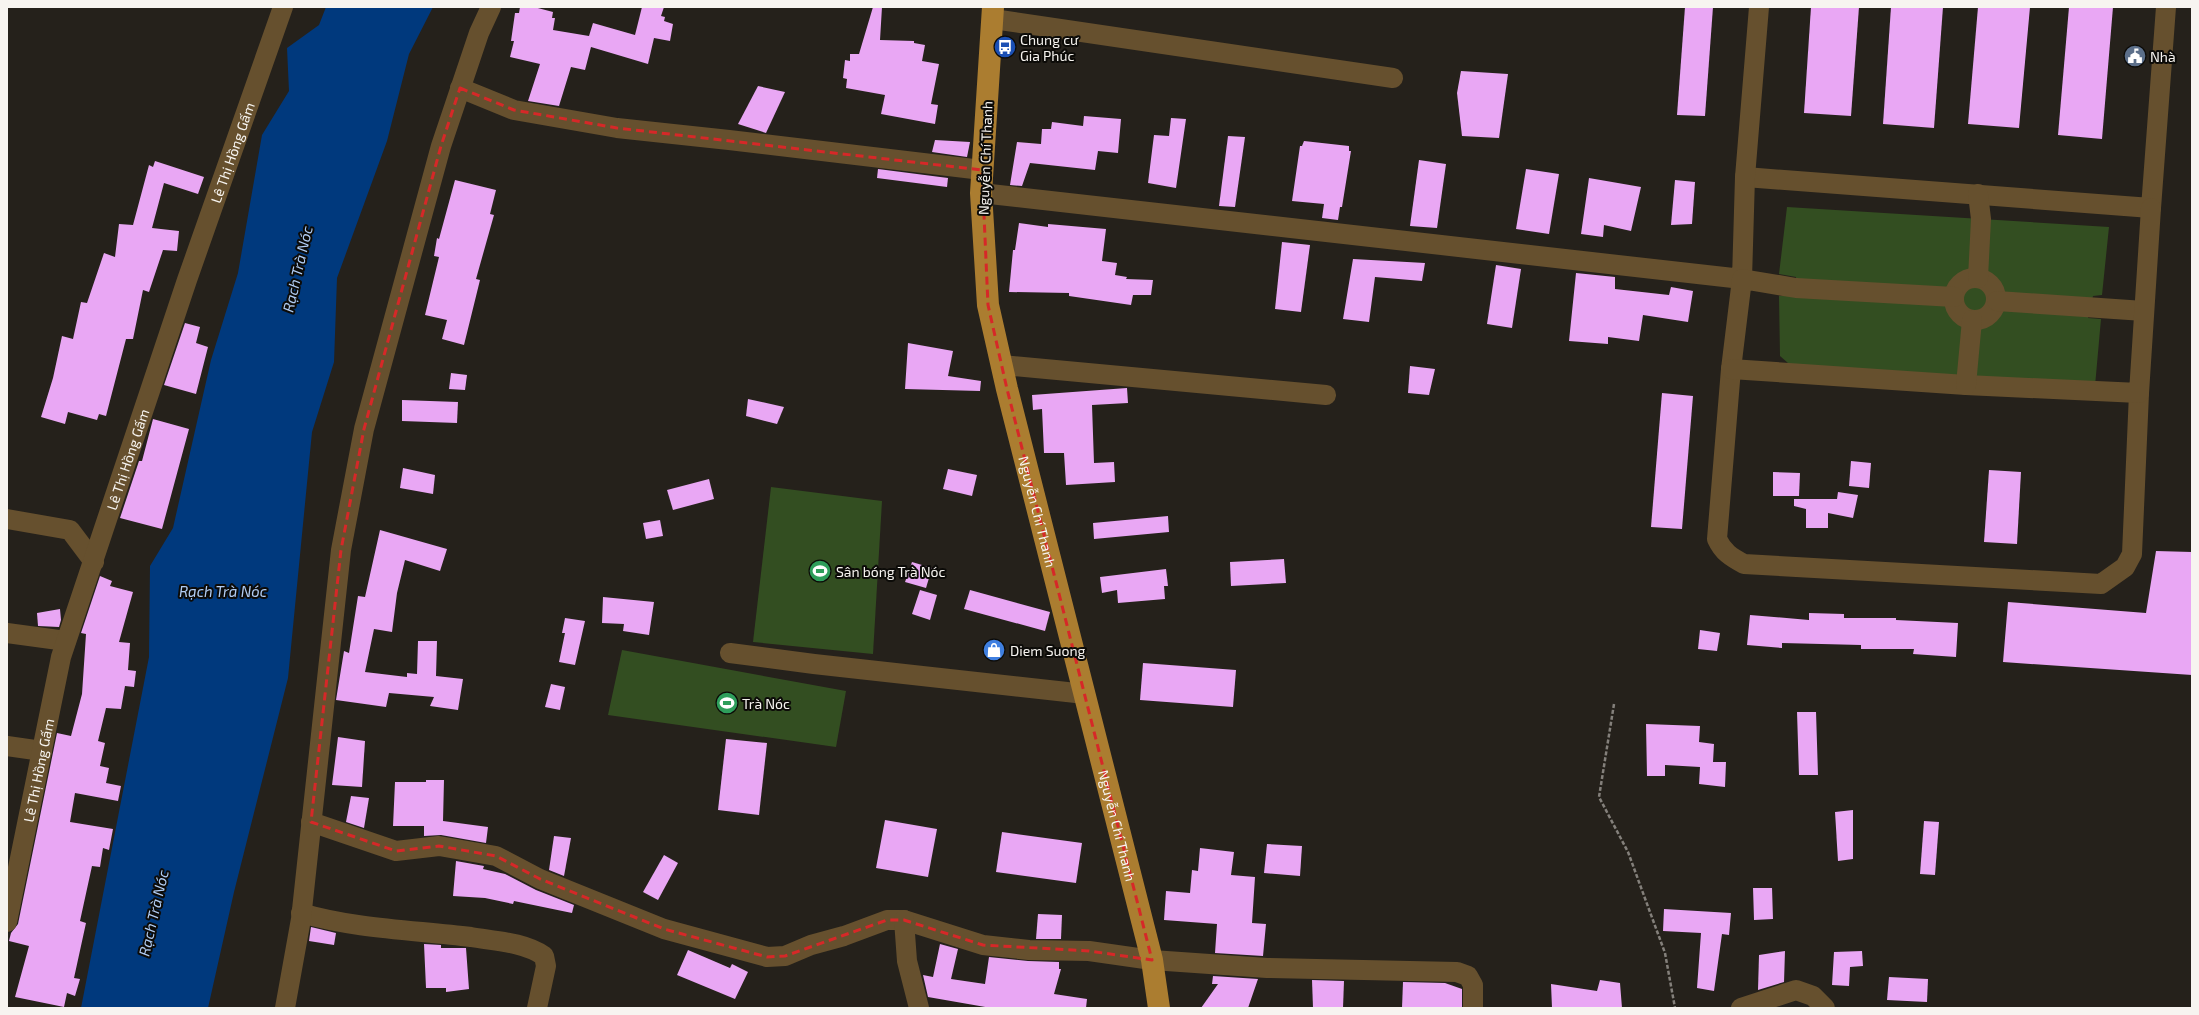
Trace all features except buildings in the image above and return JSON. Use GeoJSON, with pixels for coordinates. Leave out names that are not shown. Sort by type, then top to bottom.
{"type":"FeatureCollection","features":[{"type":"Feature","properties":{"kind":"main road","name":"Nguyễn Chí Thanh"},"geometry":{"type":"LineString","coordinates":[[993,13],[981,193],[988,305],[1084,694],[1152,960],[1159,1008]]}},
{"type":"Feature","properties":{"kind":"street","name":"Lê Thị Hồng Gấm"},"geometry":{"type":"LineString","coordinates":[[7,922],[10,892],[42,751],[61,657],[187,280],[283,7]]}},
{"type":"Feature","properties":{"kind":"street"},"geometry":{"type":"LineString","coordinates":[[285,1008],[301,913],[341,550],[364,429],[441,146],[479,33],[491,7]]}},
{"type":"Feature","properties":{"kind":"street"},"geometry":{"type":"LineString","coordinates":[[1759,7],[1745,177],[1742,279],[1731,369],[1717,539],[1722,549],[1731,557],[1744,564],[1752,565],[2101,584],[2125,567],[2132,554],[2144,311],[2166,7]]}},
{"type":"Feature","properties":{"kind":"street"},"geometry":{"type":"LineString","coordinates":[[993,13],[1393,78]]}},
{"type":"Feature","properties":{"kind":"street"},"geometry":{"type":"LineString","coordinates":[[460,88],[514,110],[617,128],[982,170]]}},
{"type":"Feature","properties":{"kind":"street"},"geometry":{"type":"LineString","coordinates":[[1745,177],[2151,208]]}},
{"type":"Feature","properties":{"kind":"street"},"geometry":{"type":"LineString","coordinates":[[981,193],[1742,279],[1796,288],[1954,297]]}},
{"type":"Feature","properties":{"kind":"street"},"geometry":{"type":"LineString","coordinates":[[1978,194],[1981,219],[1978,278]]}},
{"type":"Feature","properties":{"kind":"street"},"geometry":{"type":"LineString","coordinates":[[1978,278],[1990,283],[1996,294],[1997,301],[1992,313],[1986,318],[1972,320],[1960,315],[1954,304],[1955,290],[1964,280],[1978,278]]}},
{"type":"Feature","properties":{"kind":"street"},"geometry":{"type":"LineString","coordinates":[[1997,301],[2144,311]]}},
{"type":"Feature","properties":{"kind":"street"},"geometry":{"type":"LineString","coordinates":[[1966,385],[1972,320]]}},
{"type":"Feature","properties":{"kind":"street"},"geometry":{"type":"LineString","coordinates":[[1002,365],[1326,395]]}},
{"type":"Feature","properties":{"kind":"street"},"geometry":{"type":"LineString","coordinates":[[1731,369],[1966,385],[2140,393]]}},
{"type":"Feature","properties":{"kind":"street"},"geometry":{"type":"LineString","coordinates":[[7,520],[70,530],[94,562]]}},
{"type":"Feature","properties":{"kind":"street"},"geometry":{"type":"LineString","coordinates":[[7,633],[66,641]]}},
{"type":"Feature","properties":{"kind":"street"},"geometry":{"type":"LineString","coordinates":[[730,652],[814,664],[1084,694]]}},
{"type":"Feature","properties":{"kind":"street"},"geometry":{"type":"LineString","coordinates":[[7,746],[42,751]]}},
{"type":"Feature","properties":{"kind":"street"},"geometry":{"type":"LineString","coordinates":[[311,822],[396,851],[439,846],[496,856],[540,879],[664,929],[766,957],[785,956],[811,945],[844,936],[887,920],[904,920],[983,945],[1029,950],[1088,951],[1152,960],[1267,968],[1457,972],[1468,976],[1473,985],[1473,1008]]}},
{"type":"Feature","properties":{"kind":"street"},"geometry":{"type":"LineString","coordinates":[[301,913],[329,921],[479,938],[535,950],[544,956],[546,966],[537,1008]]}},
{"type":"Feature","properties":{"kind":"street"},"geometry":{"type":"LineString","coordinates":[[904,920],[907,961],[919,1008]]}},
{"type":"Feature","properties":{"kind":"street"},"geometry":{"type":"LineString","coordinates":[[1741,1008],[1796,990],[1812,996],[1825,1008]]}},
{"type":"Feature","properties":{"kind":"path"},"geometry":{"type":"LineString","coordinates":[[1614,704],[1599,797],[1628,852],[1665,953],[1675,1008]]}},
{"type":"Feature","properties":{"kind":"highlighted area"},"geometry":{"type":"Polygon","coordinates":[[[460,88],[514,110],[617,128],[982,170],[988,305],[1007,389],[1152,960],[1089,951],[983,945],[904,920],[887,920],[785,956],[767,957],[664,929],[540,879],[496,856],[439,846],[396,851],[311,822],[341,550],[364,429],[441,146],[460,88]]]}},
{"type":"Feature","properties":{"kind":"green space"},"geometry":{"type":"Polygon","coordinates":[[[1787,207],[2109,227],[2102,295],[2093,296],[2088,318],[2101,319],[2095,386],[1796,370],[1780,356],[1779,296],[1796,295],[1796,277],[1779,274],[1787,207]]]}},
{"type":"Feature","properties":{"kind":"green space","name":"Sân bóng Trà Nóc"},"geometry":{"type":"Polygon","coordinates":[[[771,487],[882,501],[873,654],[753,642],[771,487]]]}},
{"type":"Feature","properties":{"kind":"green space","name":"Trà Nóc"},"geometry":{"type":"Polygon","coordinates":[[[622,650],[846,691],[836,747],[608,715],[622,650]]]}},
{"type":"Feature","properties":{"kind":"water","name":"Rạch Trà Nóc"},"geometry":{"type":"Polygon","coordinates":[[[326,7],[433,7],[409,54],[387,141],[337,278],[334,362],[312,432],[288,678],[234,892],[208,1008],[81,1008],[149,657],[150,566],[173,528],[211,360],[238,273],[262,135],[289,91],[287,48],[319,25],[326,7]]]}},
{"type":"Feature","properties":{"kind":"place","name":"Chung cư Gia Phúc"},"geometry":{"type":"Point","coordinates":[1005,47]}},
{"type":"Feature","properties":{"kind":"place","name":"Nhà"},"geometry":{"type":"Point","coordinates":[2135,56]}},
{"type":"Feature","properties":{"kind":"place","name":"Sân bóng Trà Nóc"},"geometry":{"type":"Point","coordinates":[820,571]}},
{"type":"Feature","properties":{"kind":"place","name":"Diem Suong"},"geometry":{"type":"Point","coordinates":[994,650]}},
{"type":"Feature","properties":{"kind":"place","name":"Trà Nóc"},"geometry":{"type":"Point","coordinates":[727,703]}}]}
